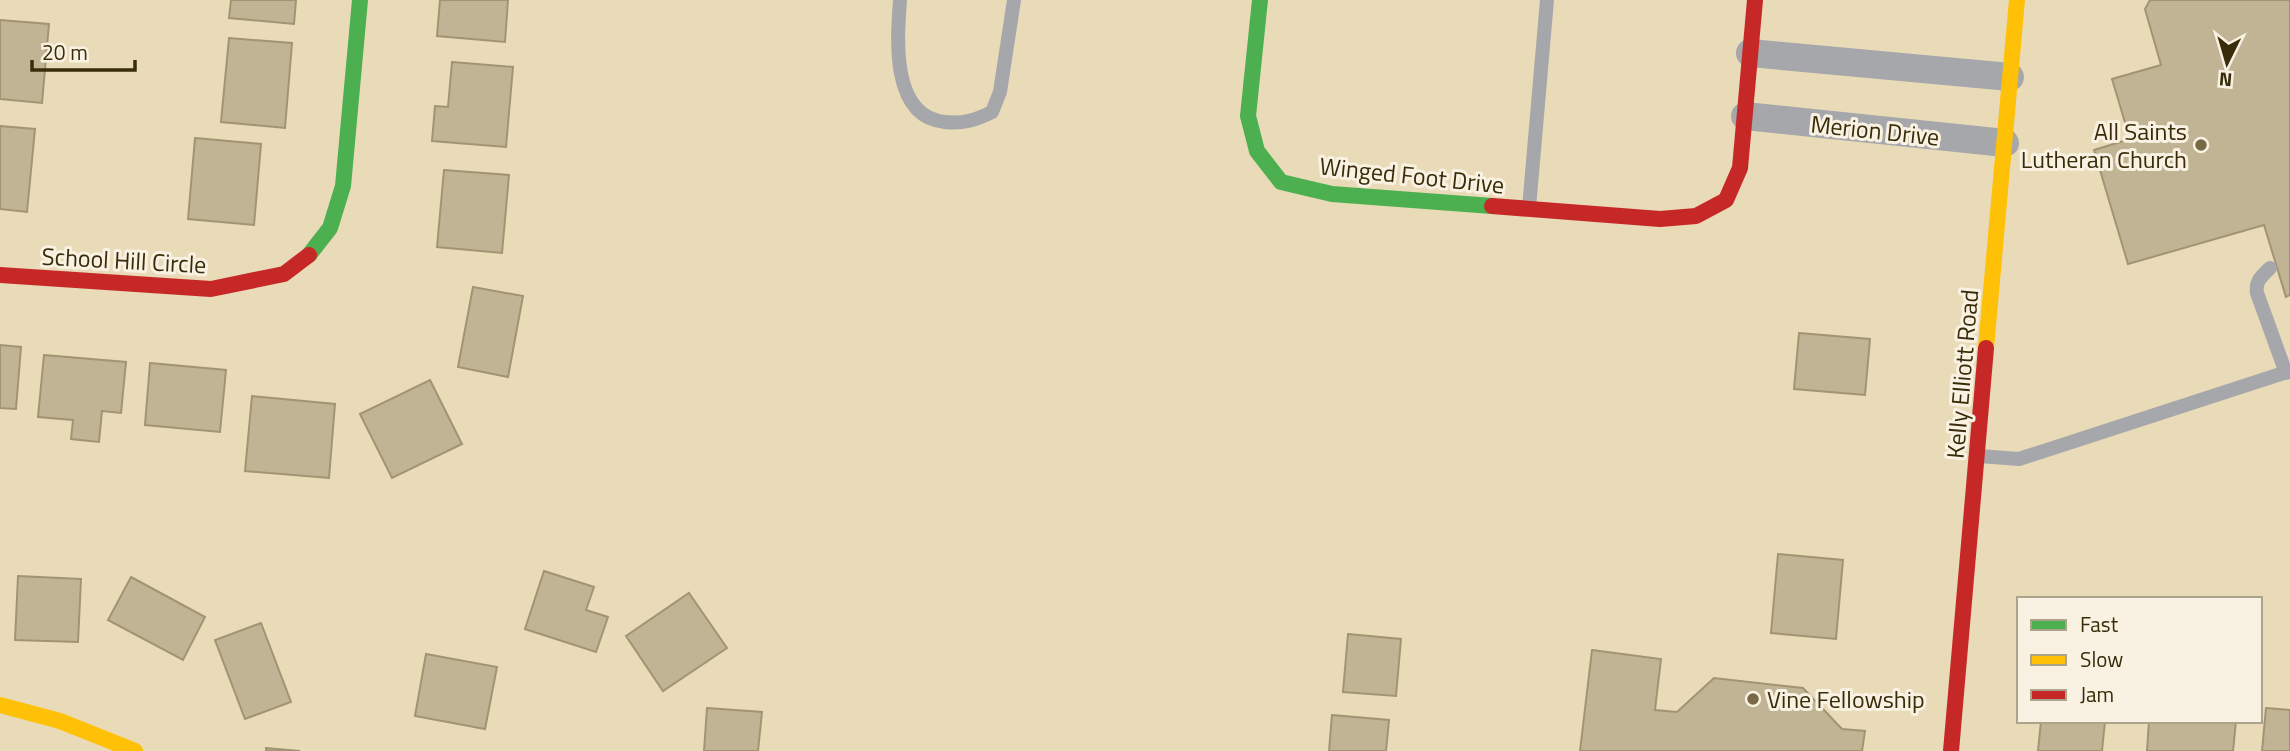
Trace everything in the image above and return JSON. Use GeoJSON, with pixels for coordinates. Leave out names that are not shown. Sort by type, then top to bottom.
{"type":"FeatureCollection","features":[{"type":"Feature","properties":{"kind":"street","name":"School Hill Circle"},"geometry":{"type":"LineString","coordinates":[[0,275],[211,289],[284,274],[307,258],[330,228],[343,186],[360,0]]}},
{"type":"Feature","properties":{"kind":"street","name":"Winged Foot Drive"},"geometry":{"type":"LineString","coordinates":[[1260,0],[1248,116],[1257,151],[1281,181],[1332,194],[1660,219],[1696,216],[1726,200],[1740,168],[1745,116]]}},
{"type":"Feature","properties":{"kind":"street"},"geometry":{"type":"LineString","coordinates":[[1745,116],[1755,0]]}},
{"type":"Feature","properties":{"kind":"street","name":"Kelly Elliott Road"},"geometry":{"type":"LineString","coordinates":[[1951,751],[2017,0]]}},
{"type":"Feature","properties":{"kind":"street"},"geometry":{"type":"LineString","coordinates":[[1750,53],[2010,77],[2034,13]]}},
{"type":"Feature","properties":{"kind":"street","name":"Merion Drive"},"geometry":{"type":"LineString","coordinates":[[1745,116],[2005,143]]}},
{"type":"Feature","properties":{"kind":"street"},"geometry":{"type":"LineString","coordinates":[[0,705],[60,721],[135,751]]}},
{"type":"Feature","properties":{"kind":"lane"},"geometry":{"type":"LineString","coordinates":[[900,0],[897,41],[906,95],[917,111],[933,121],[958,123],[975,121],[992,112],[1000,92],[1014,0]]}},
{"type":"Feature","properties":{"kind":"lane"},"geometry":{"type":"LineString","coordinates":[[1529,209],[1547,0]]}},
{"type":"Feature","properties":{"kind":"lane"},"geometry":{"type":"LineString","coordinates":[[1977,456],[2019,459],[2288,372],[2256,286],[2259,278],[2270,268]]}},
{"type":"Feature","properties":{"kind":"building"},"geometry":{"type":"Polygon","coordinates":[[[231,0],[296,0],[294,24],[229,18],[231,0]]]}},
{"type":"Feature","properties":{"kind":"building"},"geometry":{"type":"Polygon","coordinates":[[[440,0],[508,0],[505,42],[437,36],[440,0]]]}},
{"type":"Feature","properties":{"kind":"building","name":"All Saints Lutheran Church"},"geometry":{"type":"Polygon","coordinates":[[[2150,0],[2290,0],[2290,295],[2286,297],[2264,225],[2128,264],[2094,150],[2130,139],[2112,79],[2161,65],[2145,9],[2150,0]]]}},
{"type":"Feature","properties":{"kind":"building"},"geometry":{"type":"Polygon","coordinates":[[[0,20],[49,24],[42,103],[0,99],[0,20]]]}},
{"type":"Feature","properties":{"kind":"building"},"geometry":{"type":"Polygon","coordinates":[[[229,38],[292,43],[285,128],[221,122],[229,38]]]}},
{"type":"Feature","properties":{"kind":"building"},"geometry":{"type":"Polygon","coordinates":[[[452,62],[513,67],[506,147],[432,141],[435,106],[448,107],[452,62]]]}},
{"type":"Feature","properties":{"kind":"building"},"geometry":{"type":"Polygon","coordinates":[[[0,126],[35,129],[27,212],[0,209],[0,126]]]}},
{"type":"Feature","properties":{"kind":"building"},"geometry":{"type":"Polygon","coordinates":[[[195,138],[261,144],[254,225],[188,219],[195,138]]]}},
{"type":"Feature","properties":{"kind":"building"},"geometry":{"type":"Polygon","coordinates":[[[444,170],[509,175],[502,253],[437,247],[444,170]]]}},
{"type":"Feature","properties":{"kind":"building"},"geometry":{"type":"Polygon","coordinates":[[[473,287],[523,296],[508,377],[458,367],[473,287]]]}},
{"type":"Feature","properties":{"kind":"building"},"geometry":{"type":"Polygon","coordinates":[[[1799,333],[1870,339],[1865,395],[1794,389],[1799,333]]]}},
{"type":"Feature","properties":{"kind":"building"},"geometry":{"type":"Polygon","coordinates":[[[0,345],[21,347],[16,409],[0,408],[0,345]]]}},
{"type":"Feature","properties":{"kind":"building"},"geometry":{"type":"Polygon","coordinates":[[[44,355],[126,362],[121,413],[102,411],[99,442],[71,439],[73,420],[38,417],[44,355]]]}},
{"type":"Feature","properties":{"kind":"building"},"geometry":{"type":"Polygon","coordinates":[[[150,363],[226,370],[220,432],[145,425],[150,363]]]}},
{"type":"Feature","properties":{"kind":"building"},"geometry":{"type":"Polygon","coordinates":[[[430,380],[462,444],[392,478],[360,414],[430,380]]]}},
{"type":"Feature","properties":{"kind":"building"},"geometry":{"type":"Polygon","coordinates":[[[252,396],[335,404],[329,478],[245,471],[252,396]]]}},
{"type":"Feature","properties":{"kind":"building"},"geometry":{"type":"Polygon","coordinates":[[[1778,554],[1843,560],[1836,639],[1771,633],[1778,554]]]}},
{"type":"Feature","properties":{"kind":"building"},"geometry":{"type":"Polygon","coordinates":[[[544,571],[594,587],[586,610],[608,617],[596,652],[525,629],[544,571]]]}},
{"type":"Feature","properties":{"kind":"building"},"geometry":{"type":"Polygon","coordinates":[[[18,576],[81,579],[78,642],[15,640],[18,576]]]}},
{"type":"Feature","properties":{"kind":"building"},"geometry":{"type":"Polygon","coordinates":[[[131,577],[205,617],[183,660],[108,620],[131,577]]]}},
{"type":"Feature","properties":{"kind":"building"},"geometry":{"type":"Polygon","coordinates":[[[689,593],[727,648],[663,691],[626,636],[689,593]]]}},
{"type":"Feature","properties":{"kind":"building"},"geometry":{"type":"Polygon","coordinates":[[[261,623],[291,702],[245,719],[215,640],[261,623]]]}},
{"type":"Feature","properties":{"kind":"building"},"geometry":{"type":"Polygon","coordinates":[[[1348,634],[1401,639],[1396,696],[1343,692],[1348,634]]]}},
{"type":"Feature","properties":{"kind":"building","name":"Vine Fellowship"},"geometry":{"type":"Polygon","coordinates":[[[1592,650],[1661,659],[1655,710],[1677,712],[1714,678],[1803,688],[1842,729],[1865,731],[1862,751],[1580,751],[1592,650]]]}},
{"type":"Feature","properties":{"kind":"building"},"geometry":{"type":"Polygon","coordinates":[[[426,654],[497,667],[485,729],[415,716],[426,654]]]}},
{"type":"Feature","properties":{"kind":"building"},"geometry":{"type":"Polygon","coordinates":[[[707,708],[762,712],[758,751],[704,751],[707,708]]]}},
{"type":"Feature","properties":{"kind":"building"},"geometry":{"type":"Polygon","coordinates":[[[2266,708],[2290,710],[2290,751],[2262,751],[2266,708]]]}},
{"type":"Feature","properties":{"kind":"building"},"geometry":{"type":"Polygon","coordinates":[[[1332,715],[1389,720],[1386,751],[1329,751],[1332,715]]]}},
{"type":"Feature","properties":{"kind":"building"},"geometry":{"type":"Polygon","coordinates":[[[2041,723],[2105,723],[2102,751],[2038,751],[2041,723]]]}},
{"type":"Feature","properties":{"kind":"building"},"geometry":{"type":"Polygon","coordinates":[[[2149,723],[2236,723],[2233,751],[2147,751],[2149,723]]]}},
{"type":"Feature","properties":{"kind":"building"},"geometry":{"type":"Polygon","coordinates":[[[266,748],[300,751],[266,751],[266,748]]]}},
{"type":"Feature","properties":{"kind":"traffic: fast"},"geometry":{"type":"LineString","coordinates":[[309,255],[330,228],[343,186],[360,0]]}},
{"type":"Feature","properties":{"kind":"traffic: fast"},"geometry":{"type":"LineString","coordinates":[[1260,0],[1248,116],[1257,151],[1281,182],[1332,194],[1492,206]]}},
{"type":"Feature","properties":{"kind":"traffic: slow"},"geometry":{"type":"LineString","coordinates":[[1986,348],[2017,0]]}},
{"type":"Feature","properties":{"kind":"traffic: slow"},"geometry":{"type":"LineString","coordinates":[[0,705],[60,721],[135,751]]}},
{"type":"Feature","properties":{"kind":"traffic: jam"},"geometry":{"type":"LineString","coordinates":[[1492,206],[1660,219],[1696,216],[1726,200],[1740,168],[1755,0]]}},
{"type":"Feature","properties":{"kind":"traffic: jam"},"geometry":{"type":"LineString","coordinates":[[0,275],[211,289],[284,274],[309,255]]}},
{"type":"Feature","properties":{"kind":"traffic: jam"},"geometry":{"type":"LineString","coordinates":[[1951,751],[1986,348]]}},
{"type":"Feature","properties":{"kind":"place","name":"All Saints Lutheran Church"},"geometry":{"type":"Point","coordinates":[2201,145]}},
{"type":"Feature","properties":{"kind":"place","name":"Vine Fellowship"},"geometry":{"type":"Point","coordinates":[1753,699]}}]}
